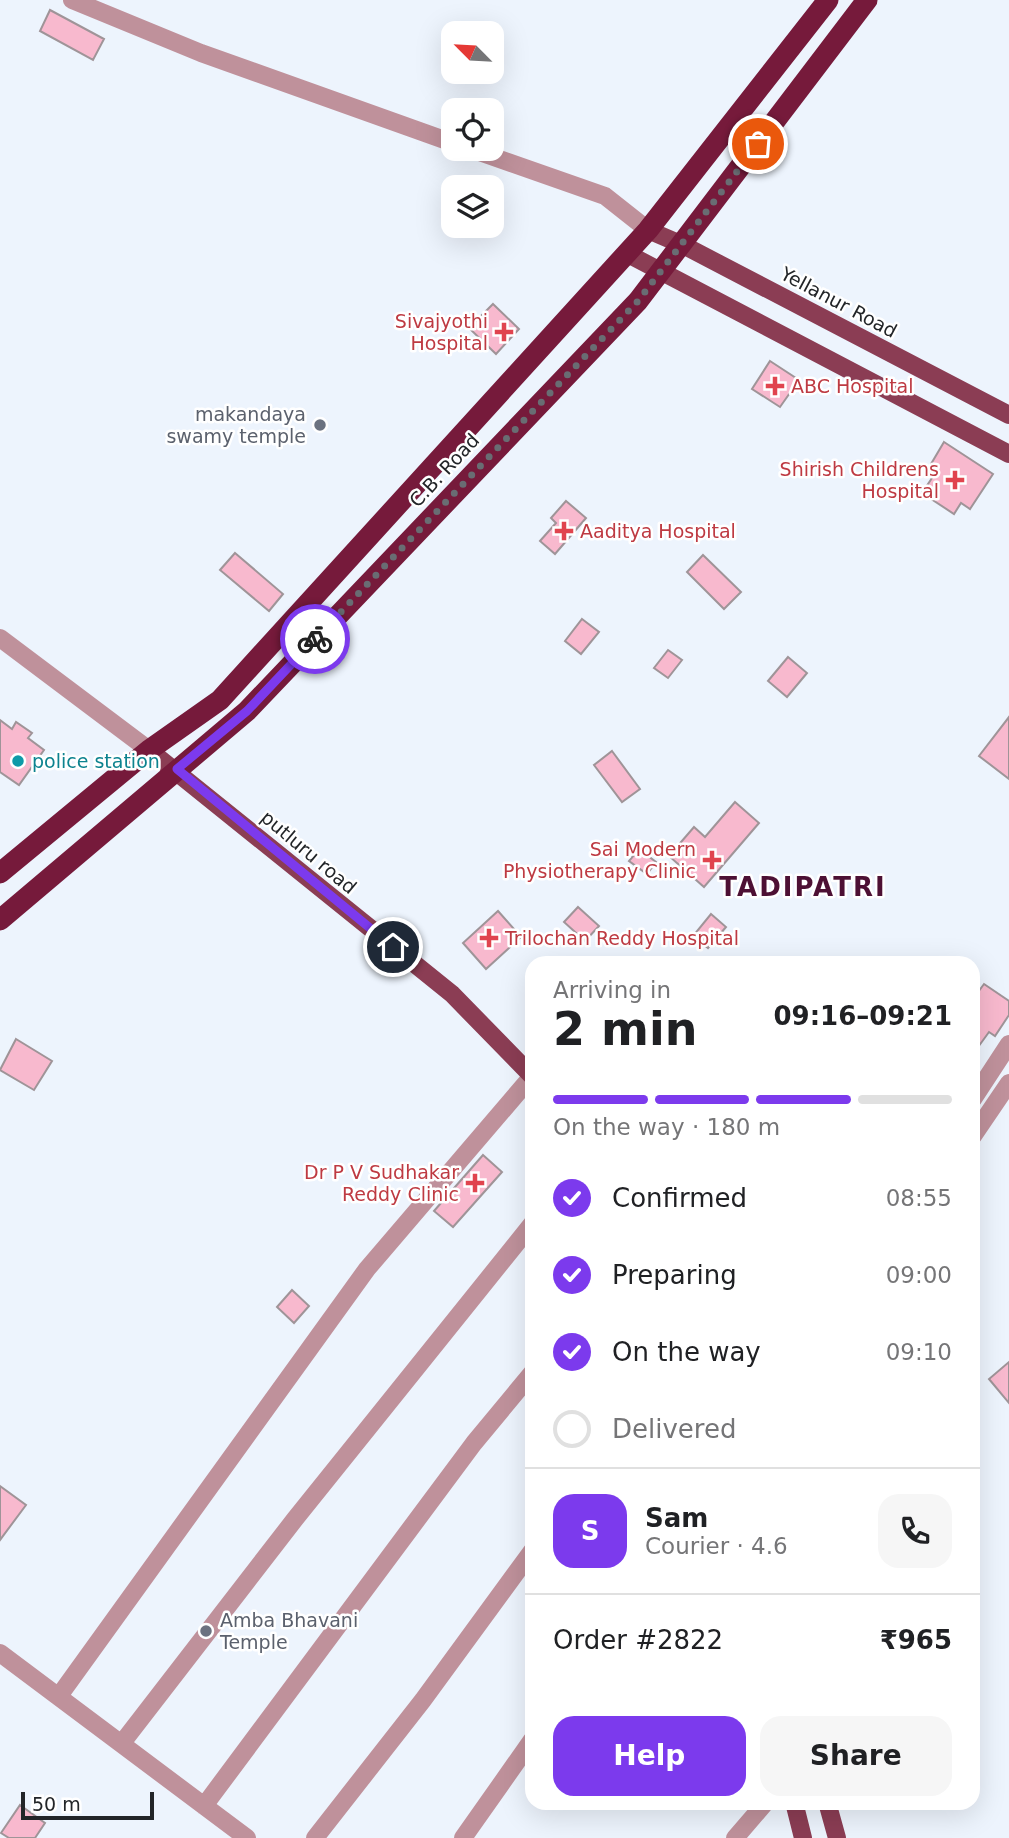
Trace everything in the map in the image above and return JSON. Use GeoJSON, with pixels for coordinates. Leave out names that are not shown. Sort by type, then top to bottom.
{"type":"FeatureCollection","features":[{"type":"Feature","properties":{"kind":"highway"},"geometry":{"type":"LineString","coordinates":[[0,873],[149,750],[220,700],[648,230],[828,0]]}},
{"type":"Feature","properties":{"kind":"highway","name":"C.B. Road"},"geometry":{"type":"LineString","coordinates":[[0,920],[247,711],[638,301],[864,1]]}},
{"type":"Feature","properties":{"kind":"main road","name":"Yellanur Road"},"geometry":{"type":"LineString","coordinates":[[648,230],[682,244],[1009,415]]}},
{"type":"Feature","properties":{"kind":"main road"},"geometry":{"type":"LineString","coordinates":[[626,253],[1009,454]]}},
{"type":"Feature","properties":{"kind":"main road","name":"putluru road"},"geometry":{"type":"LineString","coordinates":[[149,750],[177,769],[334,901],[452,994],[525,1069]]}},
{"type":"Feature","properties":{"kind":"main road"},"geometry":{"type":"LineString","coordinates":[[796,1810],[803,1838]]}},
{"type":"Feature","properties":{"kind":"main road"},"geometry":{"type":"LineString","coordinates":[[829,1810],[837,1838]]}},
{"type":"Feature","properties":{"kind":"street"},"geometry":{"type":"LineString","coordinates":[[72,0],[201,53],[441,138]]}},
{"type":"Feature","properties":{"kind":"street"},"geometry":{"type":"LineString","coordinates":[[504,161],[605,196],[648,230]]}},
{"type":"Feature","properties":{"kind":"street"},"geometry":{"type":"LineString","coordinates":[[0,638],[149,750]]}},
{"type":"Feature","properties":{"kind":"street"},"geometry":{"type":"LineString","coordinates":[[980,1088],[1009,1044]]}},
{"type":"Feature","properties":{"kind":"street"},"geometry":{"type":"LineString","coordinates":[[980,1126],[1009,1083]]}},
{"type":"Feature","properties":{"kind":"street"},"geometry":{"type":"LineString","coordinates":[[59,1696],[367,1269],[525,1084]]}},
{"type":"Feature","properties":{"kind":"street"},"geometry":{"type":"LineString","coordinates":[[122,1743],[295,1520],[525,1233]]}},
{"type":"Feature","properties":{"kind":"street"},"geometry":{"type":"LineString","coordinates":[[204,1806],[474,1443],[525,1381]]}},
{"type":"Feature","properties":{"kind":"street"},"geometry":{"type":"LineString","coordinates":[[315,1838],[423,1700],[525,1561]]}},
{"type":"Feature","properties":{"kind":"street"},"geometry":{"type":"LineString","coordinates":[[0,1653],[247,1838]]}},
{"type":"Feature","properties":{"kind":"street"},"geometry":{"type":"LineString","coordinates":[[463,1838],[525,1750]]}},
{"type":"Feature","properties":{"kind":"street"},"geometry":{"type":"LineString","coordinates":[[735,1838],[759,1810]]}},
{"type":"Feature","properties":{"kind":"building"},"geometry":{"type":"Polygon","coordinates":[[[50,10],[104,39],[93,60],[40,31],[50,10]]]}},
{"type":"Feature","properties":{"kind":"building"},"geometry":{"type":"Polygon","coordinates":[[[493,304],[519,329],[496,354],[469,328],[493,304]]]}},
{"type":"Feature","properties":{"kind":"building"},"geometry":{"type":"Polygon","coordinates":[[[770,361],[799,380],[780,407],[752,389],[770,361]]]}},
{"type":"Feature","properties":{"kind":"building"},"geometry":{"type":"Polygon","coordinates":[[[944,442],[993,474],[970,509],[961,503],[954,514],[922,493],[938,469],[931,464],[944,442]]]}},
{"type":"Feature","properties":{"kind":"building"},"geometry":{"type":"Polygon","coordinates":[[[566,501],[586,518],[555,554],[540,541],[556,523],[551,518],[566,501]]]}},
{"type":"Feature","properties":{"kind":"building"},"geometry":{"type":"Polygon","coordinates":[[[235,553],[283,594],[269,611],[220,570],[235,553]]]}},
{"type":"Feature","properties":{"kind":"building"},"geometry":{"type":"Polygon","coordinates":[[[703,555],[741,592],[724,609],[687,572],[703,555]]]}},
{"type":"Feature","properties":{"kind":"building"},"geometry":{"type":"Polygon","coordinates":[[[582,619],[599,632],[581,654],[565,641],[582,619]]]}},
{"type":"Feature","properties":{"kind":"building"},"geometry":{"type":"Polygon","coordinates":[[[668,650],[682,660],[668,678],[654,668],[668,650]]]}},
{"type":"Feature","properties":{"kind":"building"},"geometry":{"type":"Polygon","coordinates":[[[788,657],[807,673],[787,697],[768,681],[788,657]]]}},
{"type":"Feature","properties":{"kind":"building"},"geometry":{"type":"Polygon","coordinates":[[[1009,717],[1009,779],[979,756],[1009,717]]]}},
{"type":"Feature","properties":{"kind":"building","name":"police station"},"geometry":{"type":"Polygon","coordinates":[[[0,720],[12,729],[16,722],[32,733],[28,738],[44,750],[19,785],[0,772],[0,720]]]}},
{"type":"Feature","properties":{"kind":"building"},"geometry":{"type":"Polygon","coordinates":[[[612,751],[640,789],[622,802],[594,765],[612,751]]]}},
{"type":"Feature","properties":{"kind":"building"},"geometry":{"type":"Polygon","coordinates":[[[735,802],[759,823],[704,887],[669,856],[694,827],[705,837],[735,802]]]}},
{"type":"Feature","properties":{"kind":"building"},"geometry":{"type":"Polygon","coordinates":[[[639,849],[656,862],[647,874],[629,861],[639,849]]]}},
{"type":"Feature","properties":{"kind":"building"},"geometry":{"type":"Polygon","coordinates":[[[578,907],[599,926],[585,941],[564,922],[578,907]]]}},
{"type":"Feature","properties":{"kind":"building"},"geometry":{"type":"Polygon","coordinates":[[[498,911],[521,937],[486,969],[463,943],[498,911]]]}},
{"type":"Feature","properties":{"kind":"building"},"geometry":{"type":"Polygon","coordinates":[[[711,914],[726,927],[708,948],[693,936],[711,914]]]}},
{"type":"Feature","properties":{"kind":"building"},"geometry":{"type":"Polygon","coordinates":[[[984,984],[1009,1001],[1009,1015],[995,1036],[989,1032],[980,1044],[980,989],[984,984]]]}},
{"type":"Feature","properties":{"kind":"building"},"geometry":{"type":"Polygon","coordinates":[[[16,1039],[52,1061],[34,1090],[0,1070],[16,1039]]]}},
{"type":"Feature","properties":{"kind":"building"},"geometry":{"type":"Polygon","coordinates":[[[483,1155],[502,1172],[453,1227],[434,1211],[483,1155]]]}},
{"type":"Feature","properties":{"kind":"building"},"geometry":{"type":"Polygon","coordinates":[[[292,1290],[309,1306],[294,1323],[277,1307],[292,1290]]]}},
{"type":"Feature","properties":{"kind":"building"},"geometry":{"type":"Polygon","coordinates":[[[1009,1362],[1009,1403],[989,1379],[1009,1362]]]}},
{"type":"Feature","properties":{"kind":"building"},"geometry":{"type":"Polygon","coordinates":[[[0,1486],[26,1505],[0,1540],[0,1486]]]}},
{"type":"Feature","properties":{"kind":"building"},"geometry":{"type":"Polygon","coordinates":[[[20,1805],[45,1823],[35,1838],[9,1838],[1,1833],[20,1805]]]}},
{"type":"Feature","properties":{"kind":"way so far"},"geometry":{"type":"LineString","coordinates":[[315,639],[638,301],[758,144]]}},
{"type":"Feature","properties":{"kind":"place","name":"Sivajyothi Hospital"},"geometry":{"type":"Point","coordinates":[504,332]}},
{"type":"Feature","properties":{"kind":"place","name":"ABC Hospital"},"geometry":{"type":"Point","coordinates":[775,386]}},
{"type":"Feature","properties":{"kind":"place","name":"makandaya swamy temple"},"geometry":{"type":"Point","coordinates":[320,425]}},
{"type":"Feature","properties":{"kind":"place","name":"Shirish Childrens Hospital"},"geometry":{"type":"Point","coordinates":[955,480]}},
{"type":"Feature","properties":{"kind":"place","name":"Aaditya Hospital"},"geometry":{"type":"Point","coordinates":[564,531]}},
{"type":"Feature","properties":{"kind":"place","name":"police station"},"geometry":{"type":"Point","coordinates":[18,761]}},
{"type":"Feature","properties":{"kind":"place","name":"Sai Modern Physiotherapy Clinic"},"geometry":{"type":"Point","coordinates":[712,860]}},
{"type":"Feature","properties":{"kind":"place","name":"Trilochan Reddy Hospital"},"geometry":{"type":"Point","coordinates":[489,938]}},
{"type":"Feature","properties":{"kind":"place","name":"Dr P V Sudhakar Reddy Clinic"},"geometry":{"type":"Point","coordinates":[475,1183]}},
{"type":"Feature","properties":{"kind":"place","name":"Amba Bhavani Temple"},"geometry":{"type":"Point","coordinates":[206,1631]}},
{"type":"Feature","properties":{"kind":"district","name":"TADIPATRI"},"geometry":{"type":"Point","coordinates":[803,887]}},
{"type":"Feature","properties":{"kind":"route"},"geometry":{"type":"LineString","coordinates":[[315,639],[247,711],[177,769],[393,947]]}}]}
